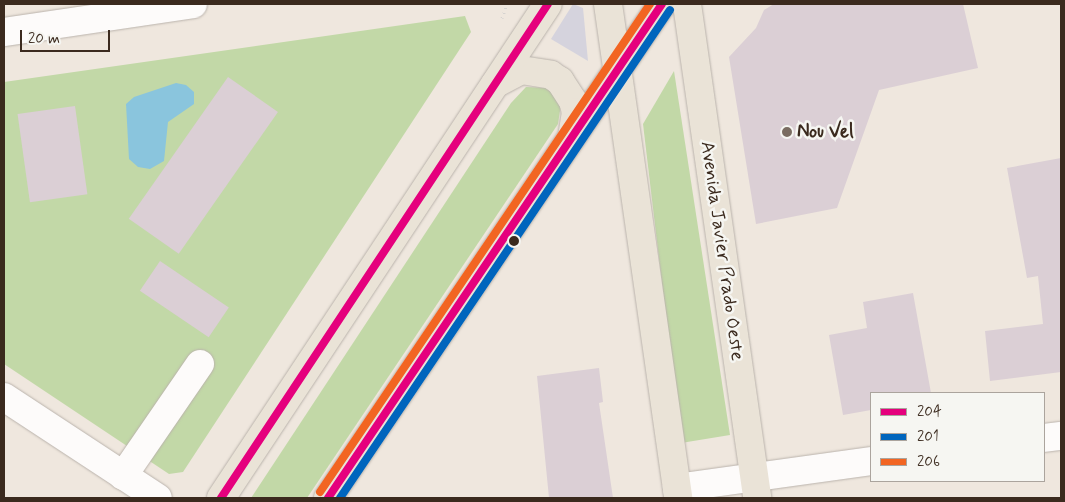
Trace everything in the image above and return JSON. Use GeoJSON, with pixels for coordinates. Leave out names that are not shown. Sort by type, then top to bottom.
{"type":"FeatureCollection","features":[{"type":"Feature","properties":{"kind":"main road"},"geometry":{"type":"LineString","coordinates":[[221,498],[548,4]]}},
{"type":"Feature","properties":{"kind":"main road"},"geometry":{"type":"LineString","coordinates":[[608,4],[678,493]]}},
{"type":"Feature","properties":{"kind":"main road"},"geometry":{"type":"LineString","coordinates":[[328,498],[662,4]]}},
{"type":"Feature","properties":{"kind":"main road","name":"Avenida Javier Prado Oeste"},"geometry":{"type":"LineString","coordinates":[[687,4],[756,488]]}},
{"type":"Feature","properties":{"kind":"main road"},"geometry":{"type":"LineString","coordinates":[[495,84],[521,70],[551,75],[560,81],[572,100],[576,112],[572,136]]}},
{"type":"Feature","properties":{"kind":"street"},"geometry":{"type":"LineString","coordinates":[[4,32],[192,4]]}},
{"type":"Feature","properties":{"kind":"street"},"geometry":{"type":"LineString","coordinates":[[123,476],[200,364]]}},
{"type":"Feature","properties":{"kind":"street"},"geometry":{"type":"LineString","coordinates":[[4,397],[158,498]]}},
{"type":"Feature","properties":{"kind":"street"},"geometry":{"type":"LineString","coordinates":[[1045,438],[1061,436]]}},
{"type":"Feature","properties":{"kind":"street"},"geometry":{"type":"LineString","coordinates":[[678,493],[756,488],[870,461]]}},
{"type":"Feature","properties":{"kind":"shaded area"},"geometry":{"type":"Polygon","coordinates":[[[573,4],[583,8],[588,61],[551,39],[573,4]]]}},
{"type":"Feature","properties":{"kind":"green space"},"geometry":{"type":"Polygon","coordinates":[[[465,16],[471,32],[183,472],[169,474],[4,364],[4,82],[465,16]]]}},
{"type":"Feature","properties":{"kind":"green space"},"geometry":{"type":"Polygon","coordinates":[[[674,71],[730,435],[681,443],[643,124],[674,71]]]}},
{"type":"Feature","properties":{"kind":"green space"},"geometry":{"type":"Polygon","coordinates":[[[526,87],[549,88],[561,104],[558,124],[307,498],[251,498],[511,103],[526,87]]]}},
{"type":"Feature","properties":{"kind":"water"},"geometry":{"type":"Polygon","coordinates":[[[176,83],[186,85],[194,92],[194,104],[168,122],[164,161],[150,169],[138,167],[129,159],[126,104],[134,97],[176,83]]]}},
{"type":"Feature","properties":{"kind":"building"},"geometry":{"type":"Polygon","coordinates":[[[774,4],[963,4],[978,68],[879,90],[837,208],[756,224],[729,57],[756,28],[764,10],[774,4]]]}},
{"type":"Feature","properties":{"kind":"building"},"geometry":{"type":"Polygon","coordinates":[[[228,77],[278,112],[179,254],[129,219],[228,77]]]}},
{"type":"Feature","properties":{"kind":"building"},"geometry":{"type":"Polygon","coordinates":[[[75,106],[87,194],[30,202],[18,114],[75,106]]]}},
{"type":"Feature","properties":{"kind":"building"},"geometry":{"type":"Polygon","coordinates":[[[1061,158],[1061,372],[990,381],[985,331],[1043,324],[1038,276],[1027,278],[1007,168],[1061,158]]]}},
{"type":"Feature","properties":{"kind":"building"},"geometry":{"type":"Polygon","coordinates":[[[160,261],[229,307],[209,337],[140,291],[160,261]]]}},
{"type":"Feature","properties":{"kind":"building"},"geometry":{"type":"Polygon","coordinates":[[[913,293],[931,392],[870,392],[870,410],[843,415],[829,335],[867,328],[863,302],[913,293]]]}},
{"type":"Feature","properties":{"kind":"building"},"geometry":{"type":"Polygon","coordinates":[[[599,368],[603,402],[599,403],[613,498],[549,498],[537,376],[599,368]]]}},
{"type":"Feature","properties":{"kind":"transit line","name":"204"},"geometry":{"type":"LineString","coordinates":[[221,498],[548,4]]}},
{"type":"Feature","properties":{"kind":"transit line","name":"206"},"geometry":{"type":"LineString","coordinates":[[320,492],[650,4]]}},
{"type":"Feature","properties":{"kind":"transit line","name":"204"},"geometry":{"type":"LineString","coordinates":[[328,498],[662,4]]}},
{"type":"Feature","properties":{"kind":"transit line","name":"201"},"geometry":{"type":"LineString","coordinates":[[340,498],[670,10]]}},
{"type":"Feature","properties":{"kind":"place","name":"Nou Vel"},"geometry":{"type":"Point","coordinates":[787,132]}}]}
